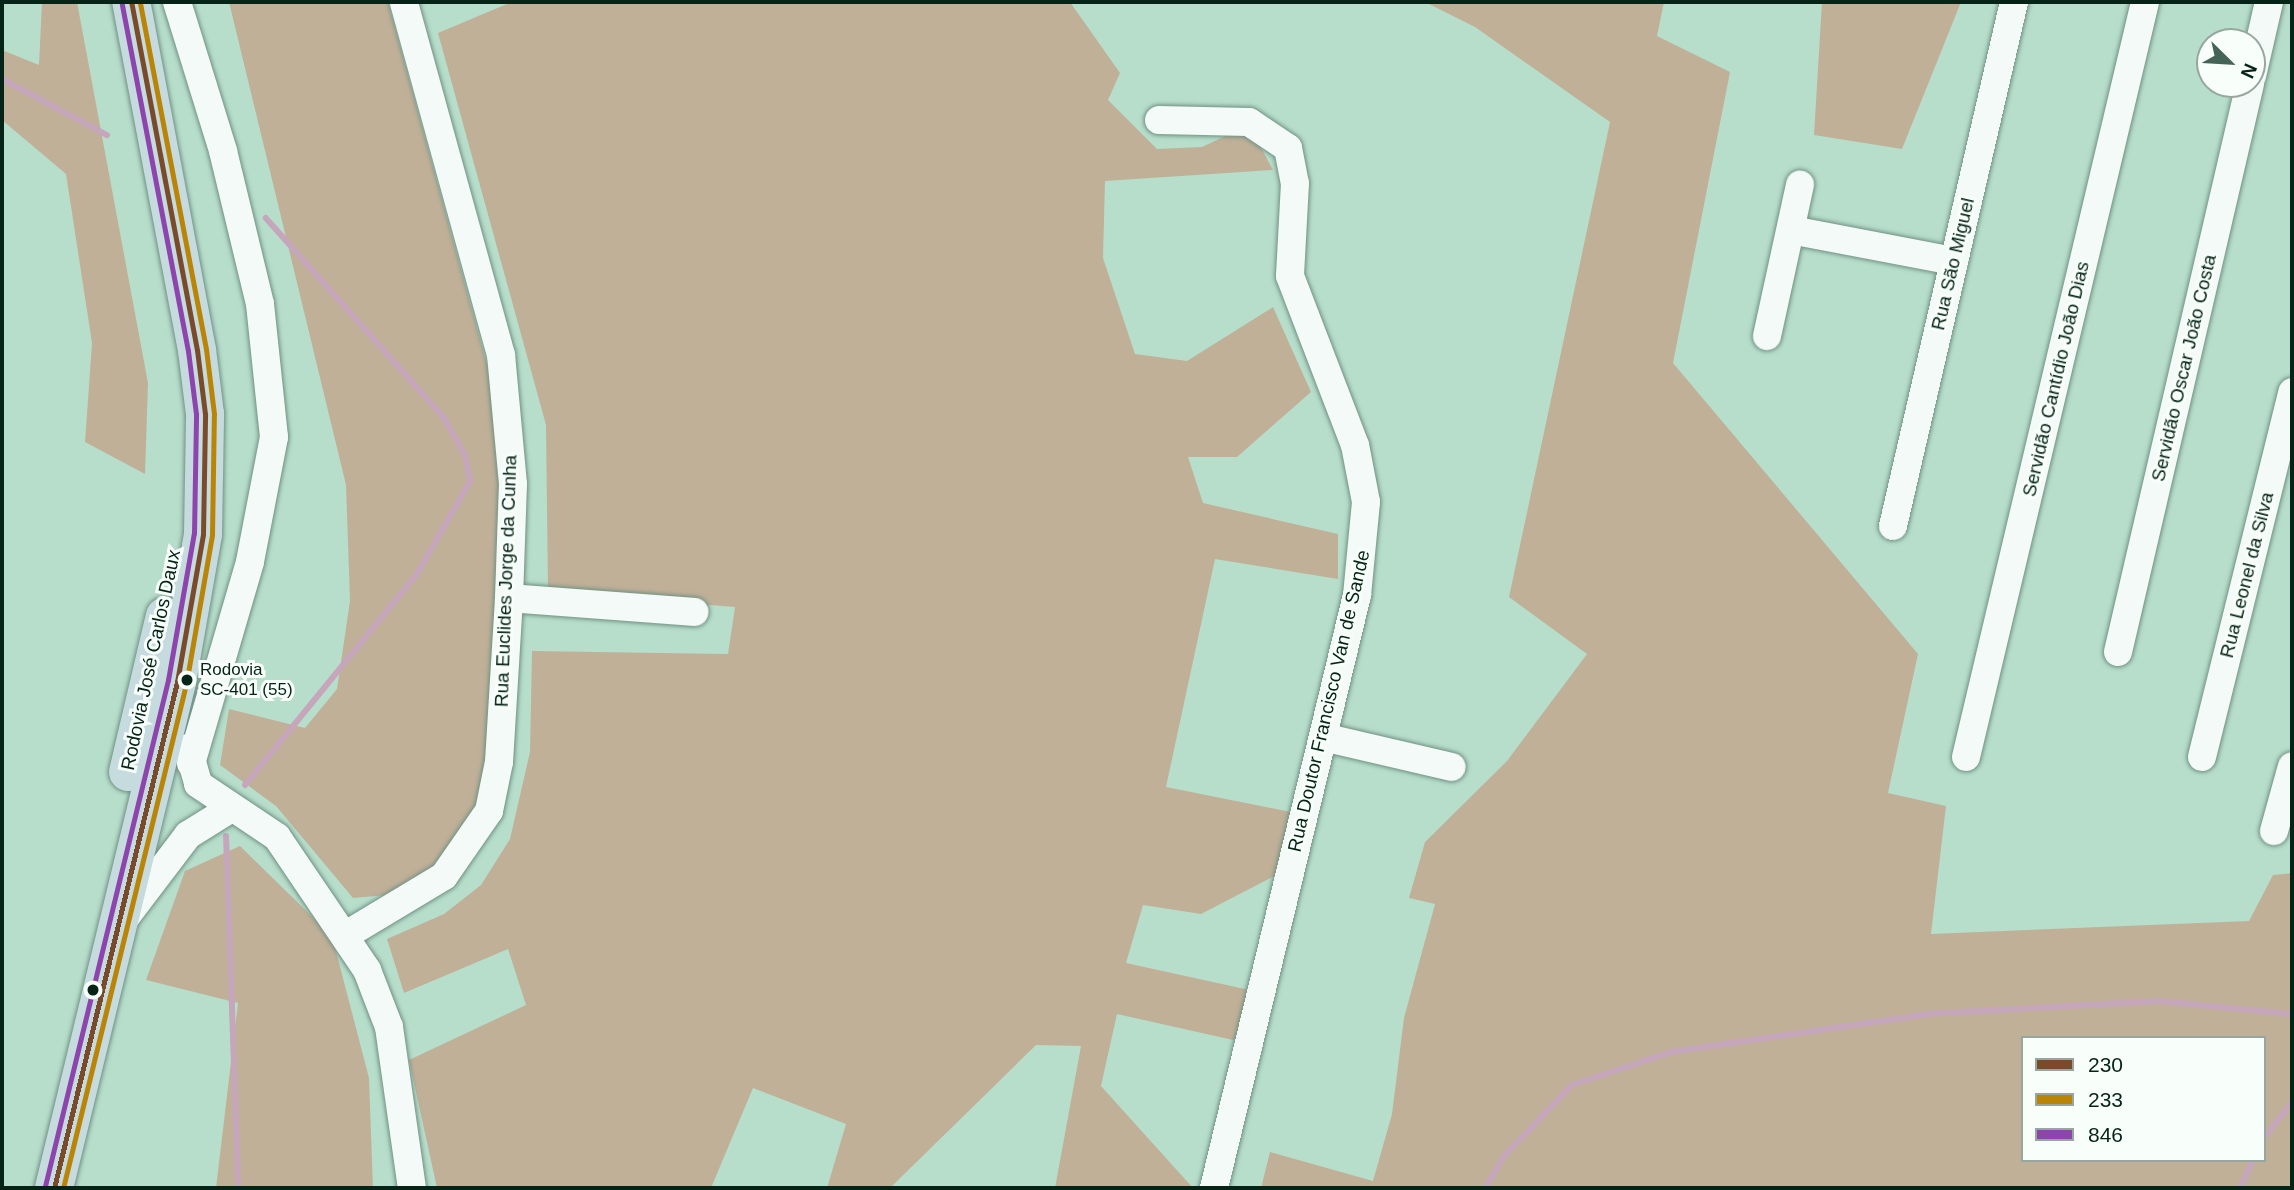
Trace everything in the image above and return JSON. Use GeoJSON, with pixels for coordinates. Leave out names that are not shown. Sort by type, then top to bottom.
{"type":"FeatureCollection","features":[{"type":"Feature","properties":{"kind":"highway","name":"Rodovia José Carlos Daux"},"geometry":{"type":"LineString","coordinates":[[54,1188],[177,682],[203,534],[205,414],[126,5]]}},
{"type":"Feature","properties":{"kind":"highway","name":"Rodovia José Carlos Daux"},"geometry":{"type":"LineString","coordinates":[[28,1188],[160,638],[178,528],[174,361],[126,5]]}},
{"type":"Feature","properties":{"kind":"street"},"geometry":{"type":"LineString","coordinates":[[177,2],[220,140],[260,303],[274,437],[250,562],[191,764]]}},
{"type":"Feature","properties":{"kind":"street","name":"Rua Euclides Jorge da Cunha"},"geometry":{"type":"LineString","coordinates":[[346,935],[444,876],[489,811],[499,762],[513,484],[500,355],[404,2]]}},
{"type":"Feature","properties":{"kind":"street","name":"Rua São Miguel"},"geometry":{"type":"LineString","coordinates":[[1893,526],[2014,2]]}},
{"type":"Feature","properties":{"kind":"street","name":"Servidão Cantídio João Dias"},"geometry":{"type":"LineString","coordinates":[[1966,757],[2145,2]]}},
{"type":"Feature","properties":{"kind":"street"},"geometry":{"type":"LineString","coordinates":[[2263,28],[2269,2]]}},
{"type":"Feature","properties":{"kind":"street","name":"Servidão Oscar João Costa"},"geometry":{"type":"LineString","coordinates":[[2118,652],[2247,98]]}},
{"type":"Feature","properties":{"kind":"street","name":"Rua Doutor Francisco Van de Sande"},"geometry":{"type":"LineString","coordinates":[[1159,120],[1250,122],[1276,136],[1294,162],[1290,276],[1355,445],[1366,502],[1363,562],[1214,1188]]}},
{"type":"Feature","properties":{"kind":"street"},"geometry":{"type":"LineString","coordinates":[[1768,336],[1800,186]]}},
{"type":"Feature","properties":{"kind":"street"},"geometry":{"type":"LineString","coordinates":[[1791,230],[1954,261]]}},
{"type":"Feature","properties":{"kind":"street","name":"Rua Leonel da Silva"},"geometry":{"type":"LineString","coordinates":[[2202,757],[2292,392]]}},
{"type":"Feature","properties":{"kind":"street"},"geometry":{"type":"LineString","coordinates":[[509,598],[694,612]]}},
{"type":"Feature","properties":{"kind":"street"},"geometry":{"type":"LineString","coordinates":[[177,682],[191,764],[198,784],[230,809],[277,838],[346,935],[389,1027],[412,1188]]}},
{"type":"Feature","properties":{"kind":"street"},"geometry":{"type":"LineString","coordinates":[[1322,737],[1452,767]]}},
{"type":"Feature","properties":{"kind":"street"},"geometry":{"type":"LineString","coordinates":[[2274,831],[2292,766]]}},
{"type":"Feature","properties":{"kind":"street"},"geometry":{"type":"LineString","coordinates":[[116,932],[188,835],[230,809]]}},
{"type":"Feature","properties":{"kind":"shaded area"},"geometry":{"type":"Polygon","coordinates":[[[42,2],[77,2],[148,383],[145,474],[85,442],[92,343],[66,174],[2,120],[2,50],[39,65],[42,2]]]}},
{"type":"Feature","properties":{"kind":"shaded area"},"geometry":{"type":"Polygon","coordinates":[[[229,2],[388,2],[505,431],[505,522],[482,810],[455,858],[410,893],[353,898],[276,806],[220,765],[229,709],[305,728],[337,689],[350,601],[346,485],[229,2]]]}},
{"type":"Feature","properties":{"kind":"shaded area"},"geometry":{"type":"Polygon","coordinates":[[[512,2],[1070,2],[1120,73],[1108,100],[1157,149],[1202,147],[1249,125],[1273,170],[1105,181],[1103,258],[1135,354],[1187,361],[1273,307],[1311,392],[1237,457],[1188,457],[1203,503],[1338,534],[1338,579],[1215,559],[1166,787],[1296,813],[1280,873],[1201,914],[1143,905],[1126,963],[1254,991],[1242,1042],[1117,1014],[1101,1086],[1193,1188],[1055,1188],[1081,1046],[1036,1045],[890,1188],[827,1188],[846,1124],[753,1088],[711,1188],[437,1188],[409,1060],[526,1005],[508,949],[404,993],[387,939],[444,914],[481,885],[510,839],[530,752],[532,651],[728,654],[735,607],[548,592],[546,425],[438,33],[512,2]]]}},
{"type":"Feature","properties":{"kind":"shaded area"},"geometry":{"type":"Polygon","coordinates":[[[1425,2],[1664,2],[1657,36],[1730,72],[1673,363],[1918,654],[1888,793],[1946,806],[1931,934],[2249,921],[2273,875],[2292,873],[2292,1188],[1261,1188],[1270,1152],[1373,1181],[1392,1114],[1404,1018],[1435,904],[1409,898],[1425,842],[1507,761],[1587,654],[1509,597],[1610,122],[1475,27],[1425,2]]]}},
{"type":"Feature","properties":{"kind":"shaded area"},"geometry":{"type":"Polygon","coordinates":[[[1822,2],[1961,2],[1902,149],[1814,135],[1822,2]]]}},
{"type":"Feature","properties":{"kind":"shaded area"},"geometry":{"type":"Polygon","coordinates":[[[240,846],[332,936],[369,1078],[373,1188],[216,1188],[238,1003],[146,980],[185,871],[240,846]]]}},
{"type":"Feature","properties":{"kind":"waterway"},"geometry":{"type":"LineString","coordinates":[[2,79],[107,135]]}},
{"type":"Feature","properties":{"kind":"waterway"},"geometry":{"type":"LineString","coordinates":[[245,785],[417,574],[470,481],[465,455],[444,418],[266,218]]}},
{"type":"Feature","properties":{"kind":"waterway"},"geometry":{"type":"LineString","coordinates":[[226,836],[238,1188]]}},
{"type":"Feature","properties":{"kind":"waterway"},"geometry":{"type":"LineString","coordinates":[[1485,1188],[1505,1155],[1572,1085],[1671,1052],[1927,1014],[2159,1001],[2292,1014]]}},
{"type":"Feature","properties":{"kind":"waterway"},"geometry":{"type":"LineString","coordinates":[[2266,1135],[2292,1102]]}},
{"type":"Feature","properties":{"kind":"waterway"},"geometry":{"type":"LineString","coordinates":[[2240,1188],[2252,1162]]}},
{"type":"Feature","properties":{"kind":"transit line","name":"230"},"geometry":{"type":"LineString","coordinates":[[54,1188],[177,682],[203,534],[205,414],[197,350],[131,2]]}},
{"type":"Feature","properties":{"kind":"transit line","name":"233"},"geometry":{"type":"LineString","coordinates":[[63,1188],[186,684],[212,535],[214,414],[206,349],[140,2]]}},
{"type":"Feature","properties":{"kind":"transit line","name":"846"},"geometry":{"type":"LineString","coordinates":[[45,1186],[168,680],[194,533],[196,414],[188,351],[122,4]]}},
{"type":"Feature","properties":{"kind":"place","name":"Rodovia SC-401 (55)"},"geometry":{"type":"Point","coordinates":[187,680]}}]}
